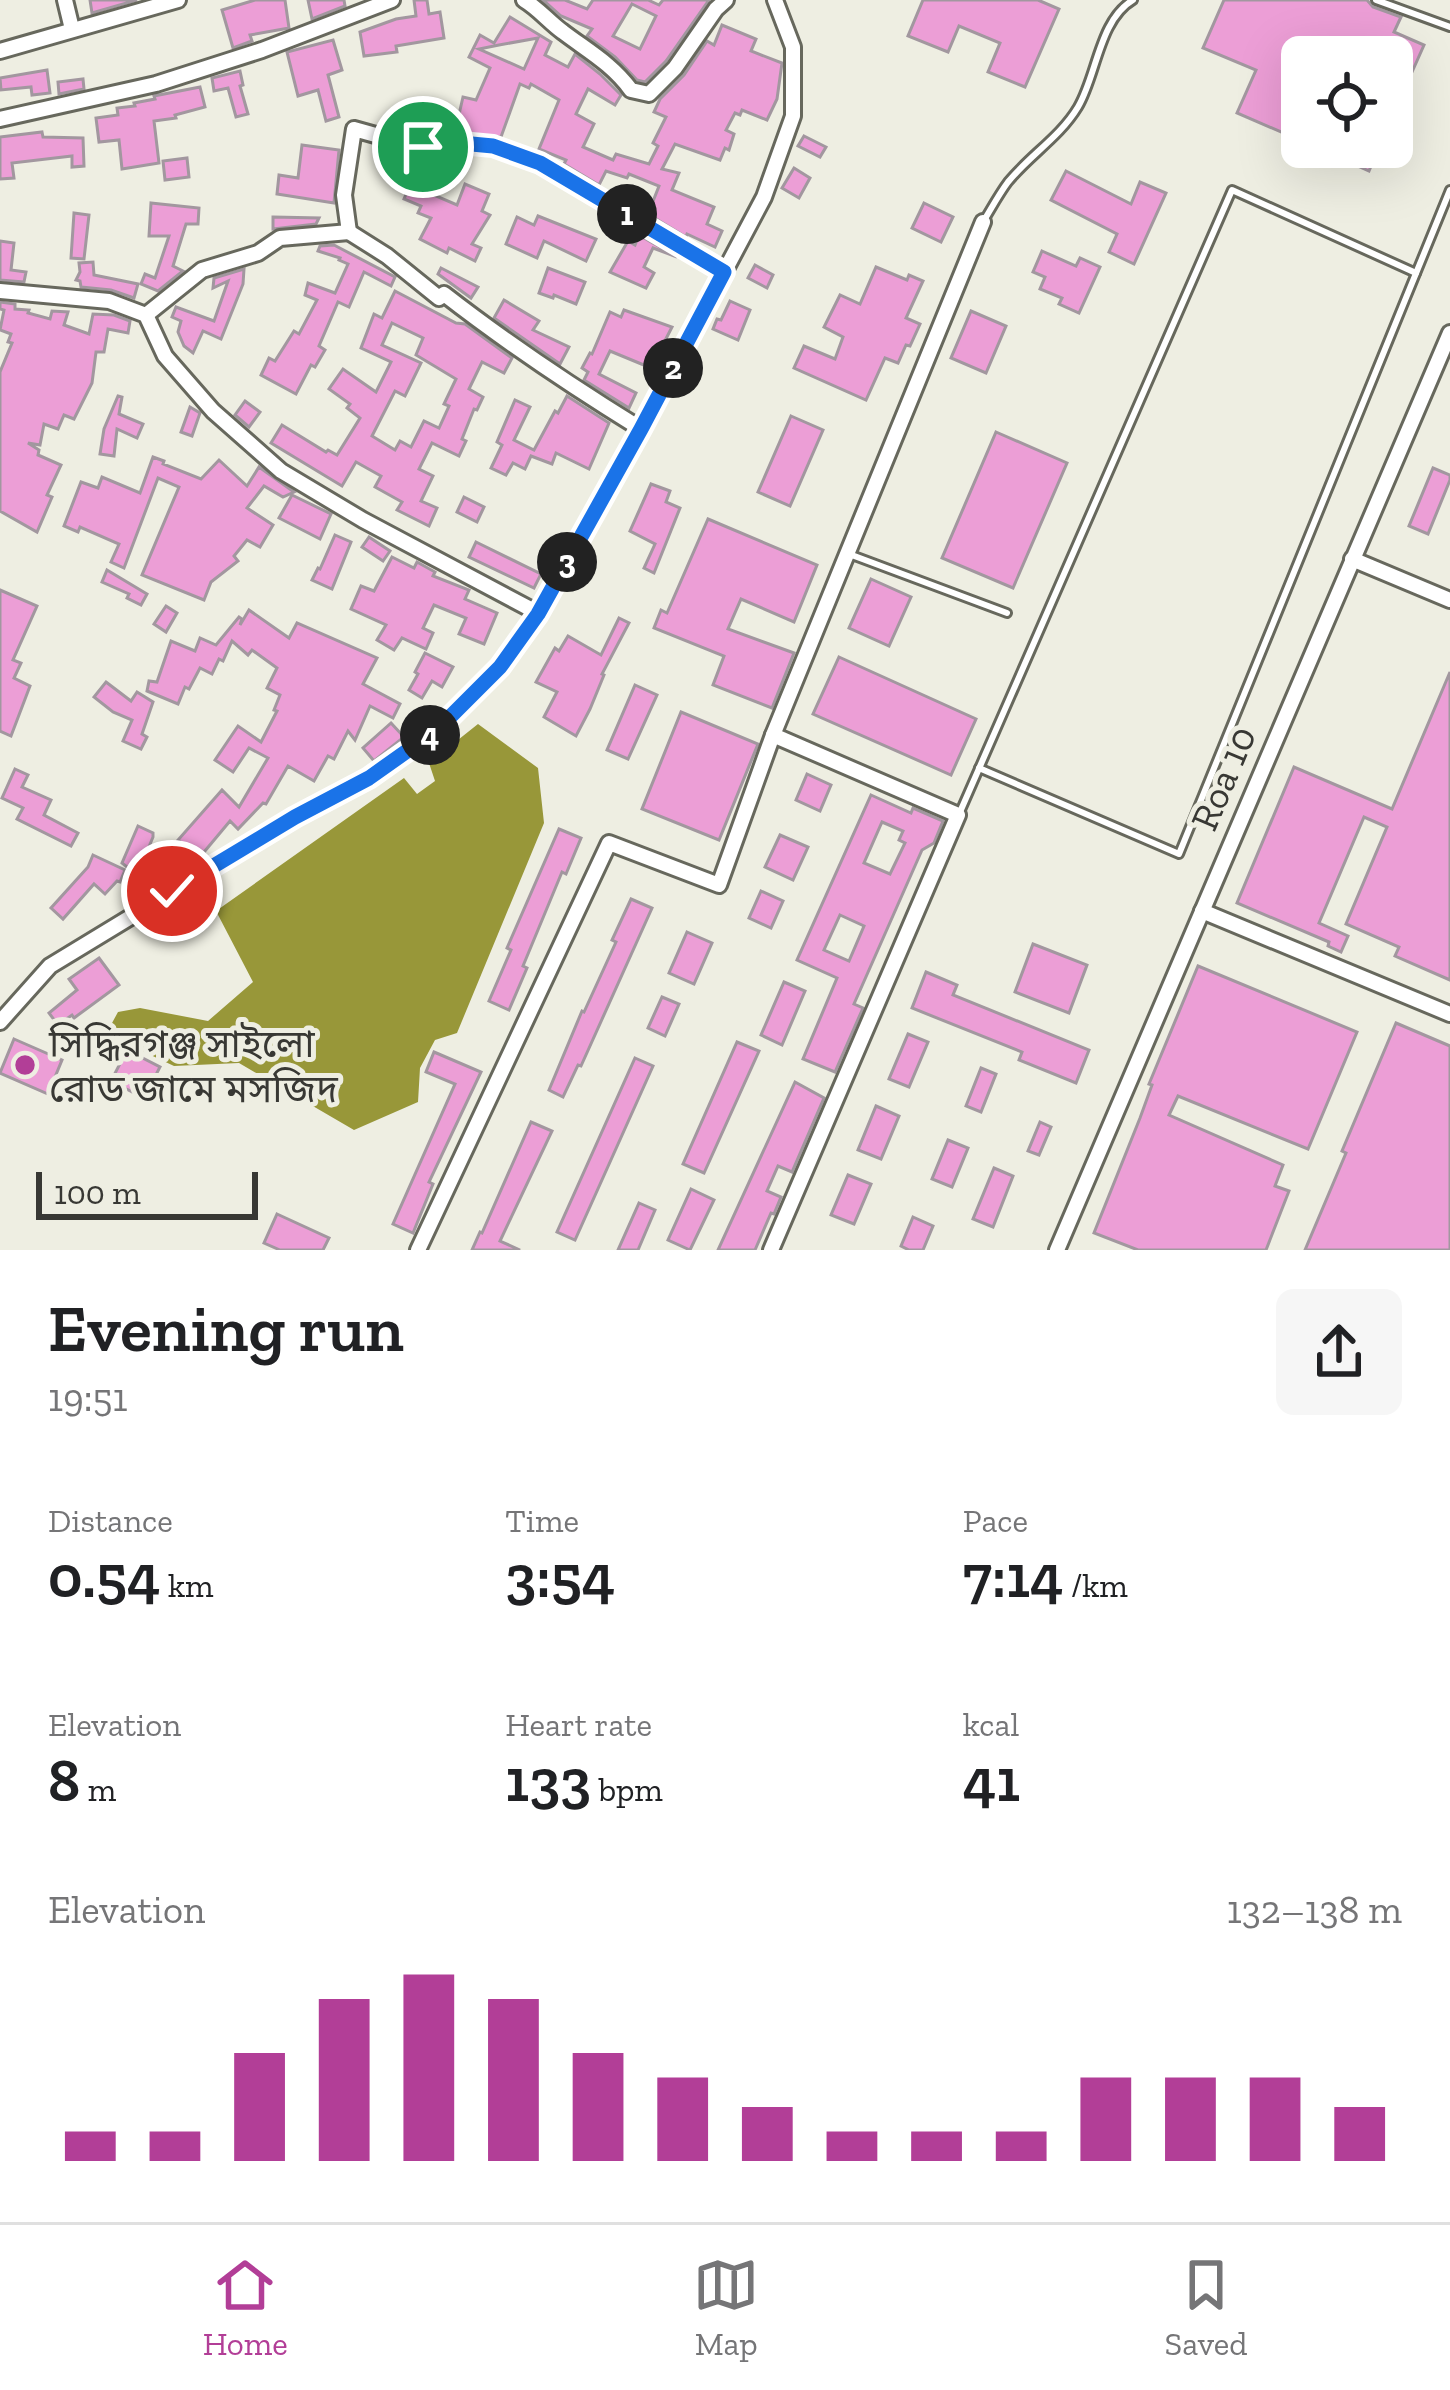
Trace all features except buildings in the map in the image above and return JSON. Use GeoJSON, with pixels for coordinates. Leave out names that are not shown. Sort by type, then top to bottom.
{"type":"FeatureCollection","features":[{"type":"Feature","properties":{"kind":"street"},"geometry":{"type":"LineString","coordinates":[[65,0],[72,29]]}},
{"type":"Feature","properties":{"kind":"street"},"geometry":{"type":"LineString","coordinates":[[0,51],[178,0]]}},
{"type":"Feature","properties":{"kind":"street"},"geometry":{"type":"LineString","coordinates":[[0,119],[156,84],[392,0]]}},
{"type":"Feature","properties":{"kind":"street"},"geometry":{"type":"LineString","coordinates":[[524,0],[616,70],[631,90],[649,94],[675,68],[726,0]]}},
{"type":"Feature","properties":{"kind":"street"},"geometry":{"type":"LineString","coordinates":[[0,1022],[50,966],[295,817],[369,778],[438,729],[500,667],[538,614],[764,197],[793,116],[793,47],[776,0]]}},
{"type":"Feature","properties":{"kind":"street"},"geometry":{"type":"LineString","coordinates":[[349,232],[344,195],[355,129],[398,141],[398,148],[461,143],[493,146],[540,163],[724,272]]}},
{"type":"Feature","properties":{"kind":"street"},"geometry":{"type":"LineString","coordinates":[[418,1250],[609,843],[719,885],[773,735],[983,222]]}},
{"type":"Feature","properties":{"kind":"street"},"geometry":{"type":"LineString","coordinates":[[146,315],[202,270],[258,253],[280,238],[349,232],[439,298],[444,294],[495,334],[641,429]]}},
{"type":"Feature","properties":{"kind":"street"},"geometry":{"type":"LineString","coordinates":[[0,291],[109,301],[146,315],[165,356],[214,411],[281,471],[538,614]]}},
{"type":"Feature","properties":{"kind":"street","name":"Roa 10"},"geometry":{"type":"LineString","coordinates":[[1058,1250],[1450,333]]}},
{"type":"Feature","properties":{"kind":"street"},"geometry":{"type":"LineString","coordinates":[[1352,559],[1450,600]]}},
{"type":"Feature","properties":{"kind":"street"},"geometry":{"type":"LineString","coordinates":[[771,1250],[958,815],[773,735]]}},
{"type":"Feature","properties":{"kind":"street"},"geometry":{"type":"LineString","coordinates":[[1202,911],[1450,1014]]}},
{"type":"Feature","properties":{"kind":"lane"},"geometry":{"type":"LineString","coordinates":[[983,222],[1009,181],[1054,138],[1080,104],[1100,46],[1122,6],[1133,0]]}},
{"type":"Feature","properties":{"kind":"lane"},"geometry":{"type":"LineString","coordinates":[[1376,0],[1450,27]]}},
{"type":"Feature","properties":{"kind":"lane"},"geometry":{"type":"LineString","coordinates":[[958,815],[1232,190],[1416,273]]}},
{"type":"Feature","properties":{"kind":"lane"},"geometry":{"type":"LineString","coordinates":[[980,768],[1179,854],[1450,190]]}},
{"type":"Feature","properties":{"kind":"lane"},"geometry":{"type":"LineString","coordinates":[[846,553],[1007,613]]}},
{"type":"Feature","properties":{"kind":"shaded area"},"geometry":{"type":"Polygon","coordinates":[[[478,724],[538,768],[544,823],[457,1033],[435,1040],[420,1068],[418,1102],[354,1130],[239,1063],[174,1066],[106,1034],[118,1012],[140,1008],[208,1021],[253,982],[216,911],[404,778],[417,794],[435,781],[429,763],[478,724]]]}},
{"type":"Feature","properties":{"kind":"place","name":"সিদ্ধিরগঞ্জ সাইলো রোড জামে মসজিদ"},"geometry":{"type":"Point","coordinates":[25,1065]}},
{"type":"Feature","properties":{"kind":"route"},"geometry":{"type":"LineString","coordinates":[[172,891],[369,778],[438,729],[500,667],[538,614],[724,272],[540,163],[493,146],[423,147]]}}]}
